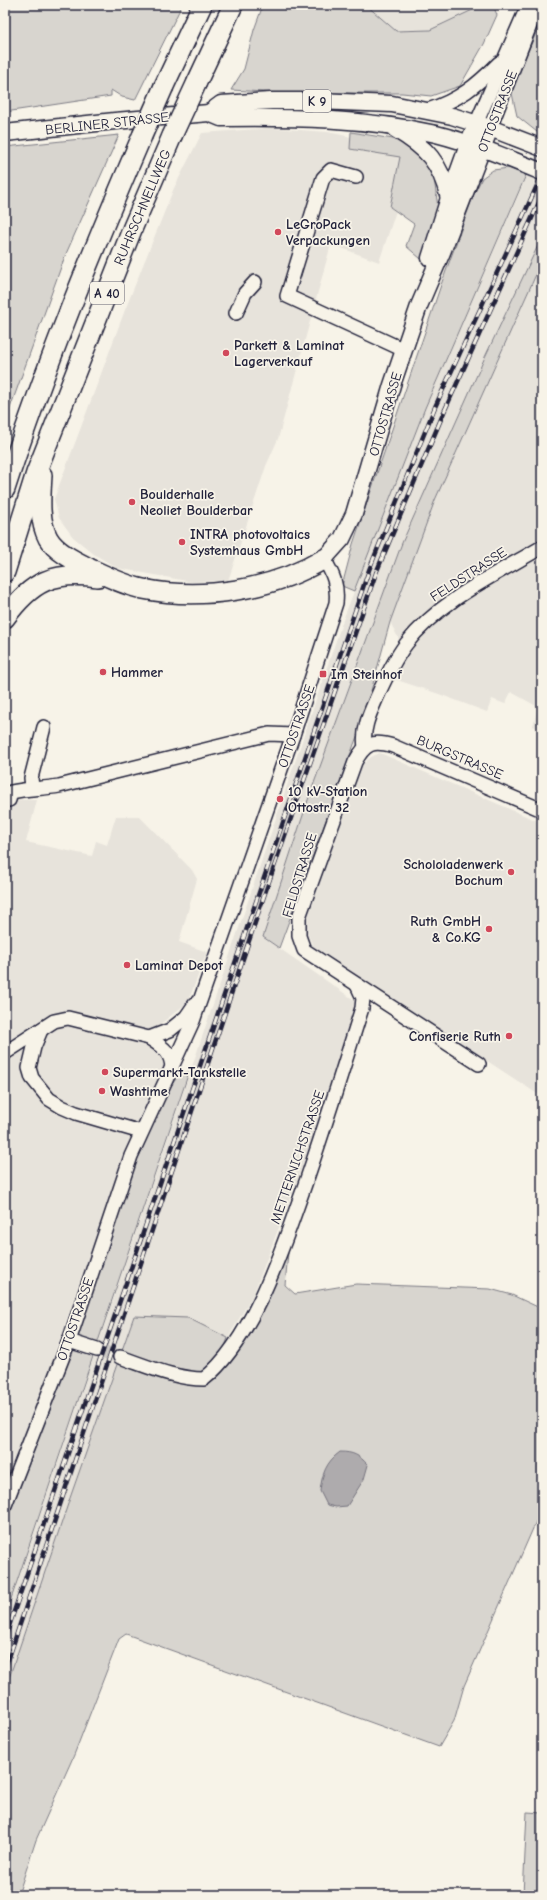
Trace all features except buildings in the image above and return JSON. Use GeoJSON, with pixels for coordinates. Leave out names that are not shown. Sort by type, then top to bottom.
{"type":"FeatureCollection","features":[{"type":"Feature","properties":{"kind":"highway","name":"RUHRSCHNELLWEG"},"geometry":{"type":"LineString","coordinates":[[5,489],[22,436],[69,311],[142,136],[202,5]]}},
{"type":"Feature","properties":{"kind":"highway","name":"RUHRSCHNELLWEG"},"geometry":{"type":"LineString","coordinates":[[5,572],[45,451],[133,227],[172,136],[233,5]]}},
{"type":"Feature","properties":{"kind":"highway"},"geometry":{"type":"LineString","coordinates":[[5,461],[22,436]]}},
{"type":"Feature","properties":{"kind":"highway"},"geometry":{"type":"LineString","coordinates":[[45,451],[41,491],[42,516],[48,537],[60,551],[79,563],[112,579],[142,589],[176,593],[217,592],[280,580],[304,571],[324,559]]}},
{"type":"Feature","properties":{"kind":"highway"},"geometry":{"type":"LineString","coordinates":[[5,618],[16,602],[37,584],[79,575],[112,579]]}},
{"type":"Feature","properties":{"kind":"main road","name":"BERLINER STRASSE"},"geometry":{"type":"LineString","coordinates":[[209,113],[221,104],[278,101],[372,103],[428,110],[483,126],[542,148]]}},
{"type":"Feature","properties":{"kind":"main road","name":"BERLINER STRASSE"},"geometry":{"type":"LineString","coordinates":[[5,133],[115,121],[209,113],[221,118],[323,118],[388,125],[437,135],[475,146],[542,172]]}},
{"type":"Feature","properties":{"kind":"main road"},"geometry":{"type":"LineString","coordinates":[[388,125],[417,144],[434,159],[443,177],[449,198]]}},
{"type":"Feature","properties":{"kind":"main road","name":"OTTOSTRASSE"},"geometry":{"type":"LineString","coordinates":[[324,559],[342,539],[354,514],[404,350],[483,126]]}},
{"type":"Feature","properties":{"kind":"main road","name":"OTTOSTRASSE"},"geometry":{"type":"LineString","coordinates":[[419,306],[432,248],[449,198],[475,146]]}},
{"type":"Feature","properties":{"kind":"street","name":"OTTOSTRASSE"},"geometry":{"type":"LineString","coordinates":[[483,126],[503,59],[528,5]]}},
{"type":"Feature","properties":{"kind":"street","name":"OTTOSTRASSE"},"geometry":{"type":"LineString","coordinates":[[483,126],[538,5]]}},
{"type":"Feature","properties":{"kind":"street","name":"OTTOSTRASSE"},"geometry":{"type":"LineString","coordinates":[[428,110],[451,102],[466,92],[503,59]]}},
{"type":"Feature","properties":{"kind":"street"},"geometry":{"type":"LineString","coordinates":[[356,177],[331,170],[323,178],[287,296],[404,350]]}},
{"type":"Feature","properties":{"kind":"street"},"geometry":{"type":"LineString","coordinates":[[236,313],[245,294],[255,282]]}},
{"type":"Feature","properties":{"kind":"street","name":"FELDSTRASSE"},"geometry":{"type":"LineString","coordinates":[[357,985],[304,950],[299,936],[300,917],[355,762],[365,747],[363,737],[364,730],[376,701],[395,660],[407,643],[421,628],[456,598],[542,547]]}},
{"type":"Feature","properties":{"kind":"street","name":"OTTOSTRASSE"},"geometry":{"type":"LineString","coordinates":[[5,1505],[69,1341],[140,1132],[172,1069],[193,1021],[293,735],[336,603],[337,590],[334,578],[324,559]]}},
{"type":"Feature","properties":{"kind":"street"},"geometry":{"type":"LineString","coordinates":[[32,787],[31,778],[44,727]]}},
{"type":"Feature","properties":{"kind":"street"},"geometry":{"type":"LineString","coordinates":[[10,800],[11,792],[32,787],[41,789],[60,786],[269,734],[281,733],[293,735]]}},
{"type":"Feature","properties":{"kind":"street","name":"BURGSTRASSE"},"geometry":{"type":"LineString","coordinates":[[365,747],[372,743],[381,743],[393,746],[542,810]]}},
{"type":"Feature","properties":{"kind":"street"},"geometry":{"type":"LineString","coordinates":[[357,985],[479,1064]]}},
{"type":"Feature","properties":{"kind":"street","name":"METTERNICHSTRASSE"},"geometry":{"type":"LineString","coordinates":[[120,1357],[190,1379],[204,1379],[221,1362],[237,1341],[258,1303],[283,1247],[322,1137],[362,1008],[363,998],[357,985]]}},
{"type":"Feature","properties":{"kind":"street","name":"OTTOSTRASSE"},"geometry":{"type":"LineString","coordinates":[[149,1038],[170,1030],[186,1017],[203,993]]}},
{"type":"Feature","properties":{"kind":"street"},"geometry":{"type":"LineString","coordinates":[[5,1053],[54,1021],[68,1018],[149,1038],[162,1046],[172,1059],[172,1069]]}},
{"type":"Feature","properties":{"kind":"street"},"geometry":{"type":"LineString","coordinates":[[41,1030],[34,1047],[29,1068],[32,1078],[49,1099],[76,1113],[140,1132]]}},
{"type":"Feature","properties":{"kind":"street"},"geometry":{"type":"LineString","coordinates":[[69,1341],[96,1350]]}},
{"type":"Feature","properties":{"kind":"shaded area"},"geometry":{"type":"Polygon","coordinates":[[[5,5],[182,5],[135,100],[122,97],[111,90],[111,96],[5,112],[5,5]]]}},
{"type":"Feature","properties":{"kind":"shaded area"},"geometry":{"type":"Polygon","coordinates":[[[263,5],[366,5],[396,31],[430,30],[483,5],[493,5],[497,15],[484,44],[460,86],[431,96],[402,93],[281,93],[231,90],[244,69],[254,30],[263,5]]]}},
{"type":"Feature","properties":{"kind":"shaded area"},"geometry":{"type":"Polygon","coordinates":[[[366,5],[483,5],[430,30],[396,31],[366,5]]]}},
{"type":"Feature","properties":{"kind":"shaded area"},"geometry":{"type":"Polygon","coordinates":[[[542,20],[542,136],[517,116],[511,89],[542,20]]]}},
{"type":"Feature","properties":{"kind":"shaded area"},"geometry":{"type":"Polygon","coordinates":[[[272,128],[328,132],[351,137],[351,149],[401,157],[390,207],[396,211],[379,262],[331,244],[278,439],[266,466],[228,581],[192,582],[117,568],[94,554],[73,537],[59,518],[54,499],[125,310],[174,188],[202,133],[272,128]]]}},
{"type":"Feature","properties":{"kind":"shaded area"},"geometry":{"type":"Polygon","coordinates":[[[351,132],[399,140],[422,155],[433,170],[438,208],[421,259],[406,246],[414,224],[390,207],[400,157],[350,149],[351,132]]]}},
{"type":"Feature","properties":{"kind":"shaded area"},"geometry":{"type":"Polygon","coordinates":[[[119,135],[65,256],[5,422],[5,147],[119,135]]]}},
{"type":"Feature","properties":{"kind":"shaded area"},"geometry":{"type":"Polygon","coordinates":[[[542,141],[542,237],[485,357],[402,543],[310,794],[263,937],[357,1002],[315,1133],[253,1295],[228,1338],[214,1332],[134,1316],[5,1690],[5,1620],[343,620],[425,408],[542,141]]]}},
{"type":"Feature","properties":{"kind":"shaded area"},"geometry":{"type":"Polygon","coordinates":[[[509,168],[526,175],[425,408],[354,591],[342,586],[353,544],[442,282],[474,194],[482,178],[493,170],[509,168]]]}},
{"type":"Feature","properties":{"kind":"shaded area"},"geometry":{"type":"Polygon","coordinates":[[[542,237],[542,261],[435,500],[390,622],[363,720],[279,948],[263,937],[310,794],[402,543],[485,357],[542,237]]]}},
{"type":"Feature","properties":{"kind":"shaded area"},"geometry":{"type":"Polygon","coordinates":[[[542,261],[542,730],[533,726],[538,707],[511,692],[505,704],[492,699],[487,712],[394,679],[407,655],[390,622],[435,500],[542,261]]]}},
{"type":"Feature","properties":{"kind":"shaded area"},"geometry":{"type":"Polygon","coordinates":[[[380,753],[542,823],[542,1097],[313,946],[304,927],[363,764],[371,757],[380,753]]]}},
{"type":"Feature","properties":{"kind":"shaded area"},"geometry":{"type":"Polygon","coordinates":[[[5,799],[37,800],[26,842],[92,856],[96,841],[107,845],[116,816],[139,816],[192,870],[197,879],[179,942],[207,952],[188,1002],[153,1030],[172,1077],[130,1177],[72,1351],[5,1517],[5,799]]]}},
{"type":"Feature","properties":{"kind":"shaded area"},"geometry":{"type":"Polygon","coordinates":[[[189,1072],[5,1617],[5,1517],[72,1351],[130,1177],[166,1093],[180,1073],[189,1072]]]}},
{"type":"Feature","properties":{"kind":"shaded area"},"geometry":{"type":"Polygon","coordinates":[[[288,1253],[285,1285],[295,1294],[356,1284],[490,1289],[512,1295],[542,1309],[542,1508],[464,1686],[454,1721],[439,1747],[126,1634],[119,1639],[74,1755],[36,1840],[18,1895],[5,1895],[5,1690],[134,1316],[188,1318],[228,1338],[212,1382],[260,1308],[288,1253]]]}},
{"type":"Feature","properties":{"kind":"shaded area"},"geometry":{"type":"Polygon","coordinates":[[[340,1452],[356,1455],[368,1465],[364,1479],[347,1506],[336,1507],[327,1505],[320,1491],[322,1479],[328,1464],[340,1452]]]}},
{"type":"Feature","properties":{"kind":"shaded area"},"geometry":{"type":"Polygon","coordinates":[[[527,1812],[542,1813],[542,1895],[523,1895],[527,1812]]]}},
{"type":"Feature","properties":{"kind":"tunnel"},"geometry":{"type":"LineString","coordinates":[[97,1350],[120,1357]]}},
{"type":"Feature","properties":{"kind":"railway"},"geometry":{"type":"LineString","coordinates":[[5,1638],[369,570],[435,407],[542,175]]}},
{"type":"Feature","properties":{"kind":"railway"},"geometry":{"type":"LineString","coordinates":[[5,1669],[265,893],[376,573],[444,412],[542,196]]}},
{"type":"Feature","properties":{"kind":"place","name":"LeGroPack Verpackungen"},"geometry":{"type":"Point","coordinates":[278,232]}},
{"type":"Feature","properties":{"kind":"place","name":"Parkett & Laminat Lagerverkauf"},"geometry":{"type":"Point","coordinates":[226,353]}},
{"type":"Feature","properties":{"kind":"place","name":"Boulderhalle Neoliet Boulderbar"},"geometry":{"type":"Point","coordinates":[132,502]}},
{"type":"Feature","properties":{"kind":"place","name":"INTRA photovoltaics Systemhaus GmbH"},"geometry":{"type":"Point","coordinates":[182,542]}},
{"type":"Feature","properties":{"kind":"place","name":"Hammer"},"geometry":{"type":"Point","coordinates":[103,672]}},
{"type":"Feature","properties":{"kind":"place","name":"Im Steinhof"},"geometry":{"type":"Point","coordinates":[323,674]}},
{"type":"Feature","properties":{"kind":"place","name":"10 kV-Station Ottostr. 32"},"geometry":{"type":"Point","coordinates":[280,799]}},
{"type":"Feature","properties":{"kind":"place","name":"Schololadenwerk Bochum"},"geometry":{"type":"Point","coordinates":[511,872]}},
{"type":"Feature","properties":{"kind":"place","name":"Ruth GmbH & Co.KG"},"geometry":{"type":"Point","coordinates":[489,929]}},
{"type":"Feature","properties":{"kind":"place","name":"Laminat Depot"},"geometry":{"type":"Point","coordinates":[127,965]}},
{"type":"Feature","properties":{"kind":"place","name":"Confiserie Ruth"},"geometry":{"type":"Point","coordinates":[509,1036]}},
{"type":"Feature","properties":{"kind":"place","name":"Supermarkt-Tankstelle"},"geometry":{"type":"Point","coordinates":[105,1072]}},
{"type":"Feature","properties":{"kind":"place","name":"Washtime"},"geometry":{"type":"Point","coordinates":[102,1091]}}]}
